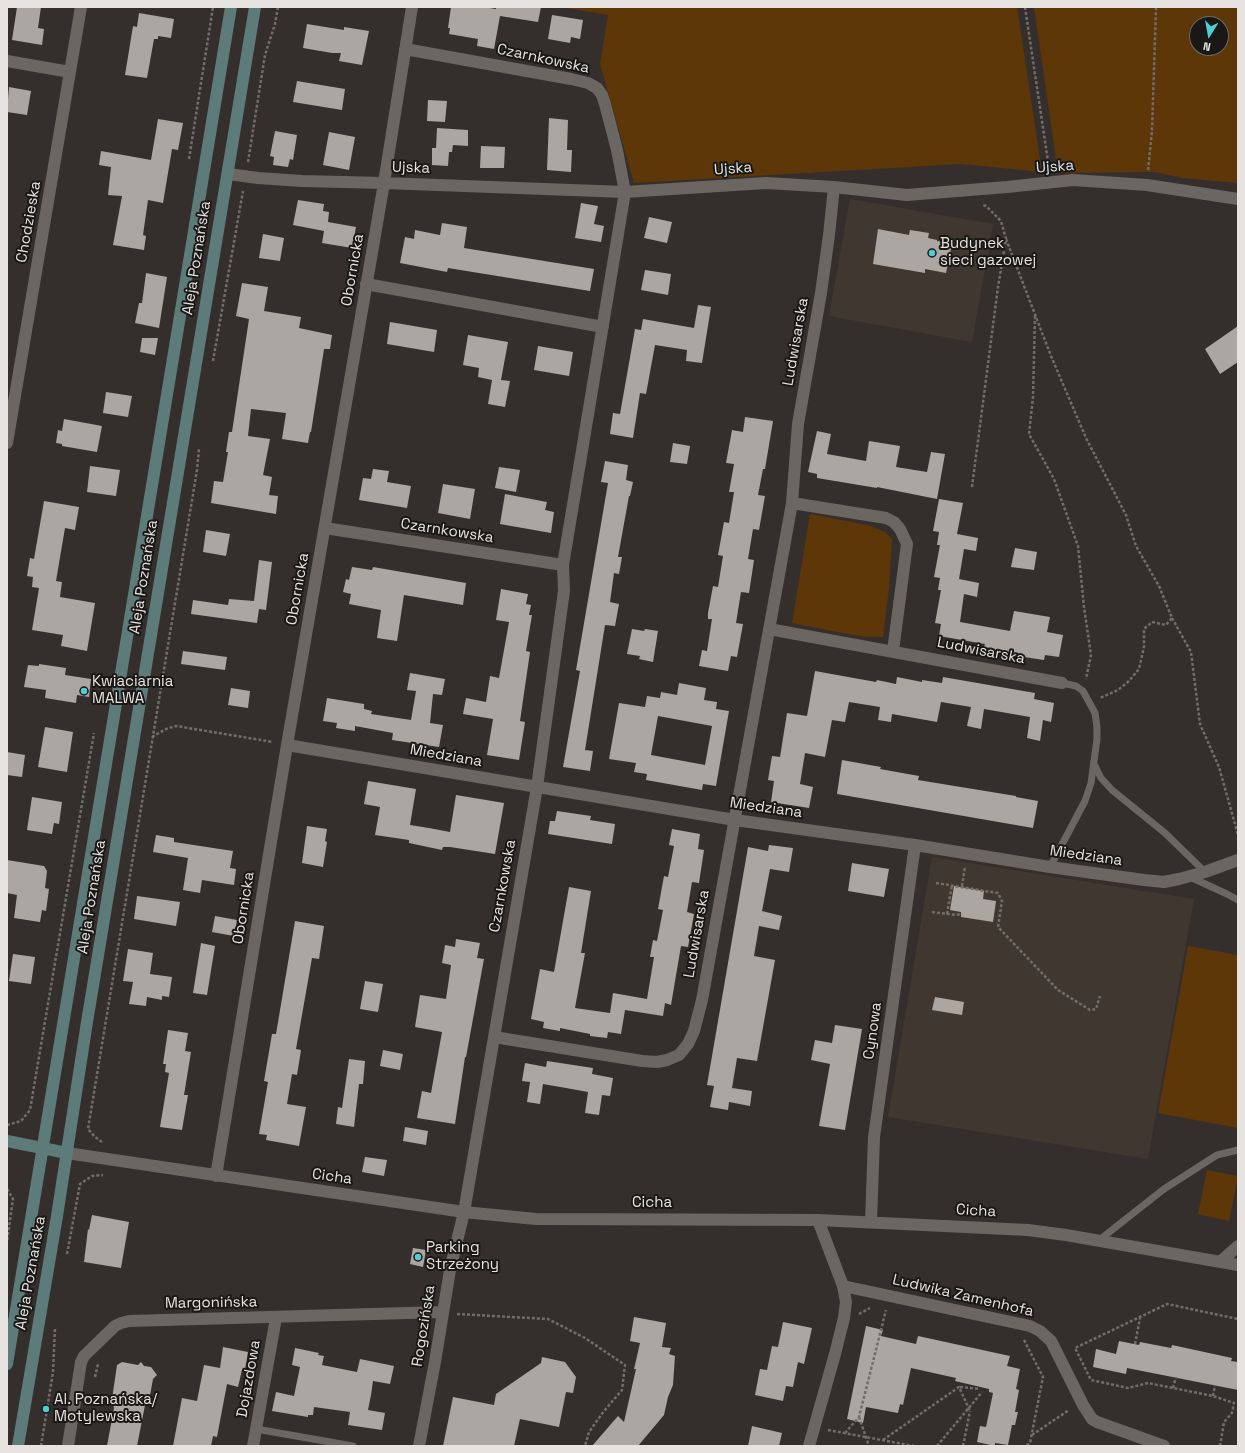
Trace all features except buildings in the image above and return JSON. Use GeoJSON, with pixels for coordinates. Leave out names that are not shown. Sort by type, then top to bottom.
{"type":"FeatureCollection","features":[{"type":"Feature","properties":{"kind":"main road","name":"Aleja Poznańska"},"geometry":{"type":"LineString","coordinates":[[7,1364],[231,7]]}},
{"type":"Feature","properties":{"kind":"main road","name":"Aleja Poznańska"},"geometry":{"type":"LineString","coordinates":[[18,1446],[255,7]]}},
{"type":"Feature","properties":{"kind":"main road"},"geometry":{"type":"LineString","coordinates":[[7,1141],[67,1153]]}},
{"type":"Feature","properties":{"kind":"street","name":"Chodzieska"},"geometry":{"type":"LineString","coordinates":[[7,443],[81,7]]}},
{"type":"Feature","properties":{"kind":"street","name":"Obornicka"},"geometry":{"type":"LineString","coordinates":[[216,1176],[287,745],[384,183],[412,7]]}},
{"type":"Feature","properties":{"kind":"street","name":"Czarnkowska"},"geometry":{"type":"LineString","coordinates":[[405,49],[570,79],[588,83],[596,88],[602,95],[605,104],[617,150],[625,192],[563,565],[564,591],[536,787],[464,1212]]}},
{"type":"Feature","properties":{"kind":"street"},"geometry":{"type":"LineString","coordinates":[[7,61],[70,72]]}},
{"type":"Feature","properties":{"kind":"street","name":"Ujska"},"geometry":{"type":"LineString","coordinates":[[228,174],[302,182],[384,183],[625,192],[766,183],[834,187],[907,195],[1072,180],[1147,185],[1238,199]]}},
{"type":"Feature","properties":{"kind":"street","name":"Ludwisarska"},"geometry":{"type":"LineString","coordinates":[[494,1037],[642,1061],[657,1062],[668,1060],[679,1055],[688,1044],[698,1019],[792,502],[798,424],[823,278],[834,187]]}},
{"type":"Feature","properties":{"kind":"street"},"geometry":{"type":"LineString","coordinates":[[366,284],[603,327]]}},
{"type":"Feature","properties":{"kind":"street"},"geometry":{"type":"LineString","coordinates":[[792,502],[886,518],[894,522],[900,529],[907,544],[893,651]]}},
{"type":"Feature","properties":{"kind":"street","name":"Czarnkowska"},"geometry":{"type":"LineString","coordinates":[[325,528],[563,565]]}},
{"type":"Feature","properties":{"kind":"street","name":"Ludwisarska"},"geometry":{"type":"LineString","coordinates":[[769,629],[1062,683]]}},
{"type":"Feature","properties":{"kind":"street","name":"Miedziana"},"geometry":{"type":"LineString","coordinates":[[287,745],[735,820],[915,845],[1050,867],[1144,880],[1164,882],[1190,877],[1238,860]]}},
{"type":"Feature","properties":{"kind":"street","name":"Cynowa"},"geometry":{"type":"LineString","coordinates":[[871,1222],[874,1136],[915,845]]}},
{"type":"Feature","properties":{"kind":"street","name":"Cicha"},"geometry":{"type":"LineString","coordinates":[[67,1153],[464,1212],[536,1219],[818,1220],[1028,1230],[1238,1265]]}},
{"type":"Feature","properties":{"kind":"street","name":"Rogozińska"},"geometry":{"type":"LineString","coordinates":[[419,1446],[450,1270],[464,1212]]}},
{"type":"Feature","properties":{"kind":"street"},"geometry":{"type":"LineString","coordinates":[[809,1446],[835,1354],[844,1318],[846,1302],[843,1286],[818,1220]]}},
{"type":"Feature","properties":{"kind":"street"},"geometry":{"type":"LineString","coordinates":[[1220,1262],[1238,1246]]}},
{"type":"Feature","properties":{"kind":"street","name":"Ludwika Zamenhofa"},"geometry":{"type":"LineString","coordinates":[[843,1286],[1030,1326],[1040,1331],[1051,1341],[1088,1415],[1097,1422],[1164,1446]]}},
{"type":"Feature","properties":{"kind":"street","name":"Margonińska"},"geometry":{"type":"LineString","coordinates":[[68,1446],[84,1356],[115,1326],[128,1321],[276,1318],[442,1312]]}},
{"type":"Feature","properties":{"kind":"street","name":"Dojazdowa"},"geometry":{"type":"LineString","coordinates":[[253,1446],[276,1318]]}},
{"type":"Feature","properties":{"kind":"lane"},"geometry":{"type":"LineString","coordinates":[[1050,867],[1085,801],[1091,784],[1097,727],[1095,713],[1083,691],[1076,686],[1062,683]]}},
{"type":"Feature","properties":{"kind":"lane"},"geometry":{"type":"LineString","coordinates":[[1094,764],[1101,778],[1112,790],[1165,833],[1205,872]]}},
{"type":"Feature","properties":{"kind":"lane"},"geometry":{"type":"LineString","coordinates":[[1190,877],[1238,900]]}},
{"type":"Feature","properties":{"kind":"lane"},"geometry":{"type":"LineString","coordinates":[[1098,1241],[1170,1186],[1217,1155],[1238,1150]]}},
{"type":"Feature","properties":{"kind":"lane"},"geometry":{"type":"LineString","coordinates":[[256,1429],[353,1446]]}},
{"type":"Feature","properties":{"kind":"path"},"geometry":{"type":"LineString","coordinates":[[213,362],[246,177],[265,54],[275,24],[278,7]]}},
{"type":"Feature","properties":{"kind":"path"},"geometry":{"type":"LineString","coordinates":[[1025,7],[1051,182]]}},
{"type":"Feature","properties":{"kind":"path"},"geometry":{"type":"LineString","coordinates":[[1147,185],[1152,131],[1156,7]]}},
{"type":"Feature","properties":{"kind":"path"},"geometry":{"type":"LineString","coordinates":[[979,204],[986,206],[1001,221],[1006,239],[1051,356],[1086,438],[1126,516],[1136,546],[1159,586],[1172,618],[1191,652],[1200,724],[1219,767],[1238,835]]}},
{"type":"Feature","properties":{"kind":"path"},"geometry":{"type":"LineString","coordinates":[[972,487],[998,287],[1006,239]]}},
{"type":"Feature","properties":{"kind":"path"},"geometry":{"type":"LineString","coordinates":[[1035,314],[1029,434],[1054,479],[1078,546],[1084,607],[1091,655],[1083,691]]}},
{"type":"Feature","properties":{"kind":"path"},"geometry":{"type":"LineString","coordinates":[[67,1258],[80,1184],[92,1176],[110,1174],[115,1148],[95,1137],[88,1129],[197,470],[199,448]]}},
{"type":"Feature","properties":{"kind":"path"},"geometry":{"type":"LineString","coordinates":[[1090,703],[1118,690],[1129,681],[1138,669],[1144,647],[1144,629],[1152,622],[1166,625],[1172,618]]}},
{"type":"Feature","properties":{"kind":"path"},"geometry":{"type":"LineString","coordinates":[[152,737],[166,729],[176,726],[287,745]]}},
{"type":"Feature","properties":{"kind":"path"},"geometry":{"type":"LineString","coordinates":[[962,886],[966,862]]}},
{"type":"Feature","properties":{"kind":"path"},"geometry":{"type":"LineString","coordinates":[[936,883],[998,892],[1002,901],[998,927],[1058,990],[1090,1010],[1096,1009],[1100,996]]}},
{"type":"Feature","properties":{"kind":"path"},"geometry":{"type":"LineString","coordinates":[[947,914],[952,885]]}},
{"type":"Feature","properties":{"kind":"path"},"geometry":{"type":"LineString","coordinates":[[932,912],[961,914]]}},
{"type":"Feature","properties":{"kind":"path"},"geometry":{"type":"LineString","coordinates":[[7,1189],[13,1199],[7,1242]]}},
{"type":"Feature","properties":{"kind":"path"},"geometry":{"type":"LineString","coordinates":[[1220,1446],[1224,1422],[1232,1413],[1234,1403],[1213,1396],[1148,1383],[1128,1388],[1091,1380],[1075,1348],[1167,1304],[1238,1319]]}},
{"type":"Feature","properties":{"kind":"path"},"geometry":{"type":"LineString","coordinates":[[845,1433],[859,1417],[887,1305]]}},
{"type":"Feature","properties":{"kind":"path"},"geometry":{"type":"LineString","coordinates":[[442,1312],[548,1319],[585,1338],[625,1365],[622,1390],[589,1432],[585,1446]]}},
{"type":"Feature","properties":{"kind":"path"},"geometry":{"type":"LineString","coordinates":[[1135,1344],[1140,1317]]}},
{"type":"Feature","properties":{"kind":"path"},"geometry":{"type":"LineString","coordinates":[[41,1446],[53,1372],[56,1320]]}},
{"type":"Feature","properties":{"kind":"path"},"geometry":{"type":"LineString","coordinates":[[1021,1334],[1043,1377],[1030,1444],[1026,1446]]}},
{"type":"Feature","properties":{"kind":"path"},"geometry":{"type":"LineString","coordinates":[[94,1384],[98,1361]]}},
{"type":"Feature","properties":{"kind":"path"},"geometry":{"type":"LineString","coordinates":[[1173,1388],[1176,1377]]}},
{"type":"Feature","properties":{"kind":"path"},"geometry":{"type":"LineString","coordinates":[[1213,1396],[1215,1385]]}},
{"type":"Feature","properties":{"kind":"path"},"geometry":{"type":"LineString","coordinates":[[959,1387],[970,1410]]}},
{"type":"Feature","properties":{"kind":"path"},"geometry":{"type":"LineString","coordinates":[[883,1440],[959,1387],[980,1389]]}},
{"type":"Feature","properties":{"kind":"path"},"geometry":{"type":"LineString","coordinates":[[963,1446],[972,1404],[982,1392]]}},
{"type":"Feature","properties":{"kind":"path"},"geometry":{"type":"LineString","coordinates":[[1032,1435],[1081,1402]]}},
{"type":"Feature","properties":{"kind":"path"},"geometry":{"type":"LineString","coordinates":[[937,1446],[970,1410]]}},
{"type":"Feature","properties":{"kind":"path"},"geometry":{"type":"LineString","coordinates":[[859,1417],[869,1446]]}},
{"type":"Feature","properties":{"kind":"path"},"geometry":{"type":"LineString","coordinates":[[815,1427],[914,1446]]}},
{"type":"Feature","properties":{"kind":"shaded area"},"geometry":{"type":"Polygon","coordinates":[[[561,7],[1017,7],[1042,172],[961,164],[634,183],[600,64],[608,15],[561,7]]]}},
{"type":"Feature","properties":{"kind":"shaded area"},"geometry":{"type":"Polygon","coordinates":[[[1034,7],[1238,7],[1238,183],[1183,178],[1155,172],[1058,173],[1034,7]]]}},
{"type":"Feature","properties":{"kind":"shaded area"},"geometry":{"type":"Polygon","coordinates":[[[850,199],[993,224],[972,342],[829,316],[850,199]]]}},
{"type":"Feature","properties":{"kind":"shaded area"},"geometry":{"type":"Polygon","coordinates":[[[810,514],[867,525],[885,532],[892,539],[889,588],[883,637],[866,637],[792,623],[810,514]]]}},
{"type":"Feature","properties":{"kind":"shaded area"},"geometry":{"type":"Polygon","coordinates":[[[932,857],[1194,899],[1148,1159],[888,1117],[932,857]]]}},
{"type":"Feature","properties":{"kind":"shaded area"},"geometry":{"type":"Polygon","coordinates":[[[1188,946],[1238,955],[1238,1128],[1158,1113],[1188,946]]]}},
{"type":"Feature","properties":{"kind":"shaded area"},"geometry":{"type":"Polygon","coordinates":[[[1207,1170],[1238,1176],[1229,1221],[1198,1214],[1207,1170]]]}},
{"type":"Feature","properties":{"kind":"place","name":"Budynek sieci gazowej"},"geometry":{"type":"Point","coordinates":[932,253]}},
{"type":"Feature","properties":{"kind":"place","name":"Kwiaciarnia MALWA"},"geometry":{"type":"Point","coordinates":[84,691]}},
{"type":"Feature","properties":{"kind":"place","name":"Parking Strzeżony"},"geometry":{"type":"Point","coordinates":[418,1257]}},
{"type":"Feature","properties":{"kind":"place","name":"Al. Poznańska/ Motylewska"},"geometry":{"type":"Point","coordinates":[46,1409]}}]}
